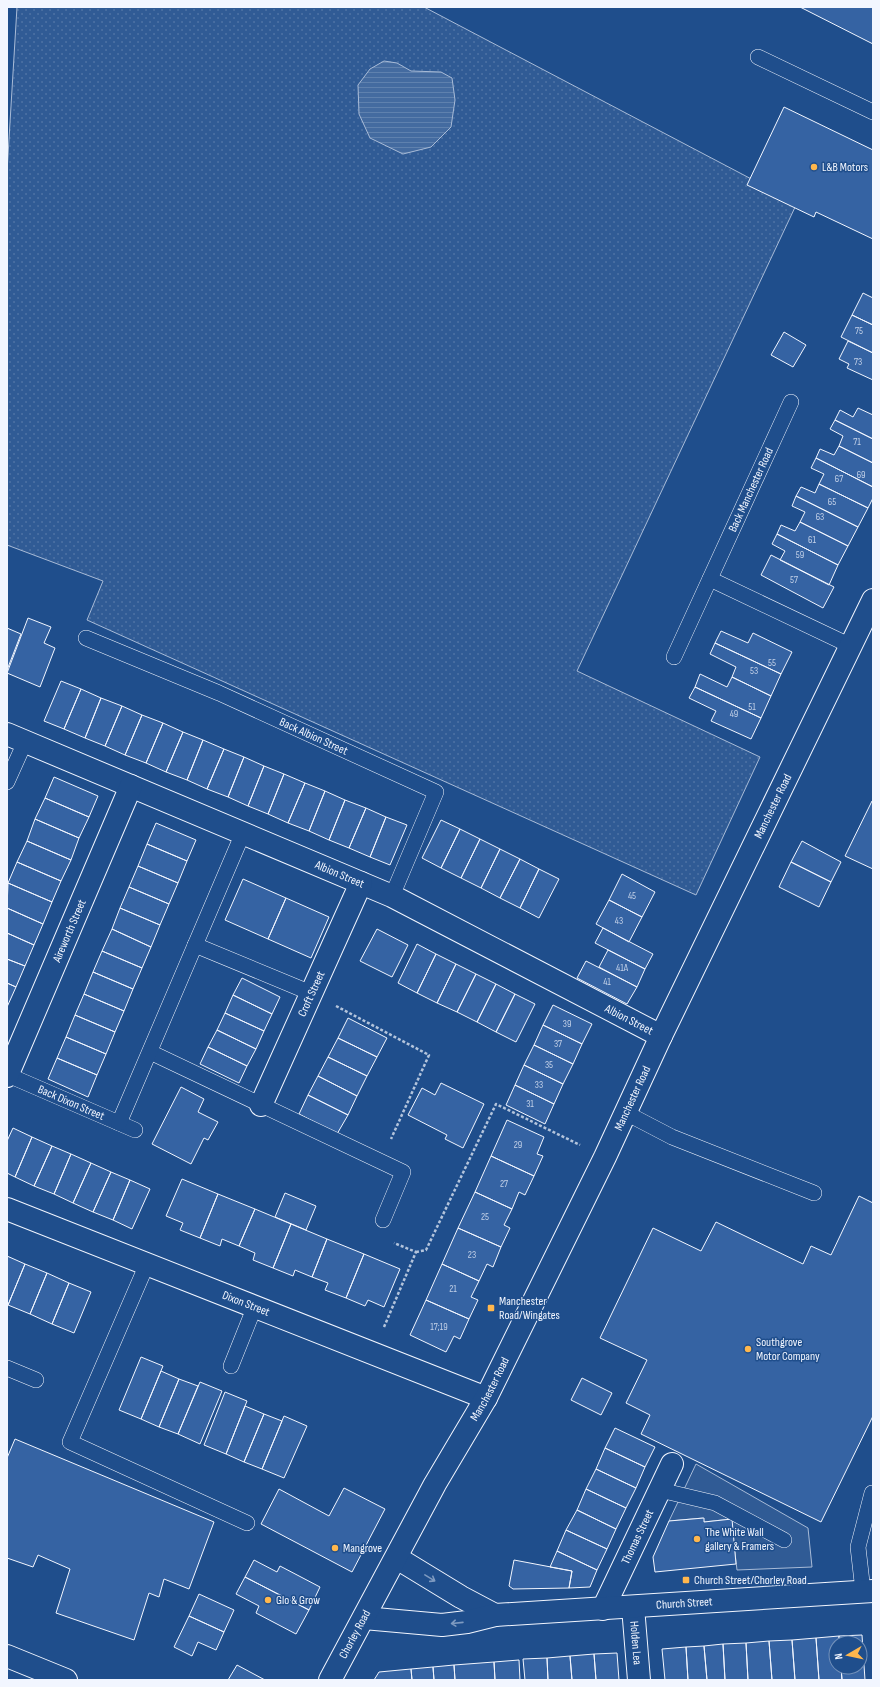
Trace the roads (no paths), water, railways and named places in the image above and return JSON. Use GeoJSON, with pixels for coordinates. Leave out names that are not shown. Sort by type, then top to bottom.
{"type":"FeatureCollection","features":[{"type":"Feature","properties":{"kind":"street","name":"Manchester Road"},"geometry":{"type":"LineString","coordinates":[[380,1590],[435,1484],[486,1398],[606,1157],[661,1036],[873,600]]}},
{"type":"Feature","properties":{"kind":"street","name":"Albion Street"},"geometry":{"type":"LineString","coordinates":[[16,738],[392,896],[661,1036]]}},
{"type":"Feature","properties":{"kind":"street","name":"Aireworth Street"},"geometry":{"type":"LineString","coordinates":[[7,1075],[131,786]]}},
{"type":"Feature","properties":{"kind":"street","name":"Croft Street"},"geometry":{"type":"LineString","coordinates":[[261,1105],[361,883]]}},
{"type":"Feature","properties":{"kind":"street","name":"Dixon Street"},"geometry":{"type":"LineString","coordinates":[[7,1209],[486,1398]]}},
{"type":"Feature","properties":{"kind":"street","name":"Thomas Street"},"geometry":{"type":"LineString","coordinates":[[603,1608],[672,1464]]}},
{"type":"Feature","properties":{"kind":"street"},"geometry":{"type":"LineString","coordinates":[[397,1558],[461,1597],[495,1615]]}},
{"type":"Feature","properties":{"kind":"street","name":"Chorley Road"},"geometry":{"type":"LineString","coordinates":[[330,1680],[380,1590]]}},
{"type":"Feature","properties":{"kind":"street","name":"Church Street"},"geometry":{"type":"LineString","coordinates":[[364,1618],[442,1625],[467,1622],[495,1615],[868,1591]]}},
{"type":"Feature","properties":{"kind":"street","name":"Holden Lea"},"geometry":{"type":"LineString","coordinates":[[633,1607],[639,1680]]}},
{"type":"Feature","properties":{"kind":"street"},"geometry":{"type":"LineString","coordinates":[[7,1656],[66,1680]]}},
{"type":"Feature","properties":{"kind":"lane"},"geometry":{"type":"LineString","coordinates":[[758,57],[873,112]]}},
{"type":"Feature","properties":{"kind":"lane","name":"Back Manchester Road"},"geometry":{"type":"LineString","coordinates":[[674,657],[791,402]]}},
{"type":"Feature","properties":{"kind":"lane"},"geometry":{"type":"LineString","coordinates":[[710,579],[851,646]]}},
{"type":"Feature","properties":{"kind":"lane","name":"Back Albion Street"},"geometry":{"type":"LineString","coordinates":[[86,638],[219,693],[436,792],[392,896]]}},
{"type":"Feature","properties":{"kind":"lane"},"geometry":{"type":"LineString","coordinates":[[7,782],[16,738]]}},
{"type":"Feature","properties":{"kind":"lane"},"geometry":{"type":"LineString","coordinates":[[119,1123],[243,834]]}},
{"type":"Feature","properties":{"kind":"lane"},"geometry":{"type":"LineString","coordinates":[[195,945],[311,993]]}},
{"type":"Feature","properties":{"kind":"lane"},"geometry":{"type":"LineString","coordinates":[[150,1052],[403,1172],[383,1220]]}},
{"type":"Feature","properties":{"kind":"lane","name":"Back Dixon Street"},"geometry":{"type":"LineString","coordinates":[[7,1075],[135,1130]]}},
{"type":"Feature","properties":{"kind":"lane"},"geometry":{"type":"LineString","coordinates":[[626,1113],[672,1137],[814,1193]]}},
{"type":"Feature","properties":{"kind":"lane"},"geometry":{"type":"LineString","coordinates":[[147,1264],[70,1442],[247,1523]]}},
{"type":"Feature","properties":{"kind":"lane"},"geometry":{"type":"LineString","coordinates":[[231,1366],[255,1306]]}},
{"type":"Feature","properties":{"kind":"lane"},"geometry":{"type":"LineString","coordinates":[[7,1368],[36,1380]]}},
{"type":"Feature","properties":{"kind":"lane"},"geometry":{"type":"LineString","coordinates":[[660,1490],[715,1503],[784,1540]]}},
{"type":"Feature","properties":{"kind":"lane"},"geometry":{"type":"LineString","coordinates":[[868,1591],[858,1547],[872,1493]]}},
{"type":"Feature","properties":{"kind":"place","name":"L&B Motors"},"geometry":{"type":"Point","coordinates":[814,167]}},
{"type":"Feature","properties":{"kind":"place","name":"Manchester Road/Wingates"},"geometry":{"type":"Point","coordinates":[491,1308]}},
{"type":"Feature","properties":{"kind":"place","name":"Southgrove Motor Company"},"geometry":{"type":"Point","coordinates":[748,1349]}},
{"type":"Feature","properties":{"kind":"place","name":"The White Wall gallery & Framers"},"geometry":{"type":"Point","coordinates":[697,1539]}},
{"type":"Feature","properties":{"kind":"place","name":"Mangrove"},"geometry":{"type":"Point","coordinates":[335,1548]}},
{"type":"Feature","properties":{"kind":"place","name":"Church Street/Chorley Road"},"geometry":{"type":"Point","coordinates":[686,1580]}},
{"type":"Feature","properties":{"kind":"place","name":"Glo & Grow"},"geometry":{"type":"Point","coordinates":[268,1600]}}]}
